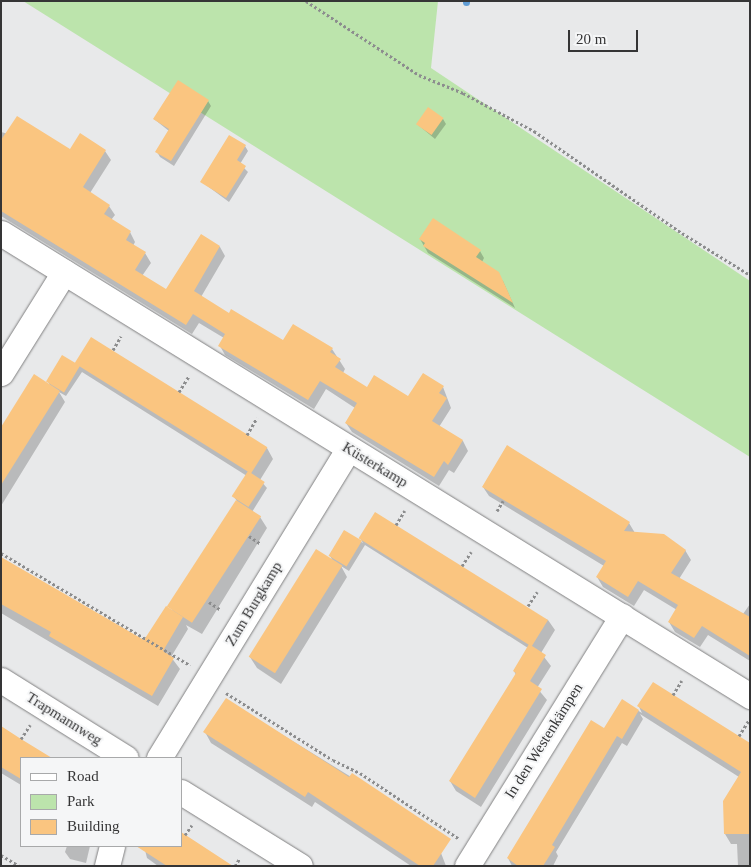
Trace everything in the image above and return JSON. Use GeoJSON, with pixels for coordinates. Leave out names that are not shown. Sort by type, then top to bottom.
{"type":"FeatureCollection","features":[{"type":"Feature","properties":{"kind":"street","name":"Küsterkamp"},"geometry":{"type":"LineString","coordinates":[[1,233],[750,696]]}},
{"type":"Feature","properties":{"kind":"street"},"geometry":{"type":"LineString","coordinates":[[1,373],[64,272]]}},
{"type":"Feature","properties":{"kind":"street","name":"Zum Burgkamp"},"geometry":{"type":"LineString","coordinates":[[160,757],[348,449]]}},
{"type":"Feature","properties":{"kind":"street","name":"In den Westenkämpen"},"geometry":{"type":"LineString","coordinates":[[471,858],[622,616]]}},
{"type":"Feature","properties":{"kind":"street","name":"Trapmannweg"},"geometry":{"type":"LineString","coordinates":[[1,680],[124,757]]}},
{"type":"Feature","properties":{"kind":"street"},"geometry":{"type":"LineString","coordinates":[[182,793],[300,866]]}},
{"type":"Feature","properties":{"kind":"street"},"geometry":{"type":"LineString","coordinates":[[107,866],[112,847]]}},
{"type":"Feature","properties":{"kind":"path"},"geometry":{"type":"LineString","coordinates":[[306,1],[419,75],[463,93],[534,131],[682,233],[750,275]]}},
{"type":"Feature","properties":{"kind":"path"},"geometry":{"type":"LineString","coordinates":[[113,350],[124,330]]}},
{"type":"Feature","properties":{"kind":"path"},"geometry":{"type":"LineString","coordinates":[[179,392],[192,372]]}},
{"type":"Feature","properties":{"kind":"path"},"geometry":{"type":"LineString","coordinates":[[247,435],[260,414]]}},
{"type":"Feature","properties":{"kind":"path"},"geometry":{"type":"LineString","coordinates":[[396,525],[408,505]]}},
{"type":"Feature","properties":{"kind":"path"},"geometry":{"type":"LineString","coordinates":[[462,566],[474,546]]}},
{"type":"Feature","properties":{"kind":"path"},"geometry":{"type":"LineString","coordinates":[[1,553],[209,676],[225,692],[333,760],[360,773],[471,858]]}},
{"type":"Feature","properties":{"kind":"path"},"geometry":{"type":"LineString","coordinates":[[528,606],[540,587]]}},
{"type":"Feature","properties":{"kind":"path"},"geometry":{"type":"LineString","coordinates":[[673,694],[685,676]]}},
{"type":"Feature","properties":{"kind":"path"},"geometry":{"type":"LineString","coordinates":[[739,736],[750,719]]}},
{"type":"Feature","properties":{"kind":"path"},"geometry":{"type":"LineString","coordinates":[[1,855],[19,866]]}},
{"type":"Feature","properties":{"kind":"green space"},"geometry":{"type":"Polygon","coordinates":[[[23,1],[438,1],[431,68],[750,281],[750,457],[23,1]]]}},
{"type":"Feature","properties":{"kind":"building"},"geometry":{"type":"Polygon","coordinates":[[[178,80],[209,100],[171,161],[155,152],[169,129],[153,119],[178,80]]]}},
{"type":"Feature","properties":{"kind":"building"},"geometry":{"type":"Polygon","coordinates":[[[428,107],[444,118],[432,135],[416,124],[428,107]]]}},
{"type":"Feature","properties":{"kind":"building"},"geometry":{"type":"Polygon","coordinates":[[[17,116],[70,149],[80,133],[106,150],[83,187],[110,205],[104,214],[131,231],[126,240],[146,252],[135,270],[166,289],[201,234],[220,246],[194,291],[229,313],[231,309],[283,340],[293,324],[333,348],[330,352],[341,359],[335,367],[367,387],[374,375],[408,396],[423,373],[444,386],[439,393],[447,398],[432,421],[463,440],[448,465],[444,461],[434,477],[345,423],[357,403],[320,381],[308,400],[218,346],[225,334],[193,314],[186,325],[1,211],[1,140],[17,116]]]}},
{"type":"Feature","properties":{"kind":"building"},"geometry":{"type":"Polygon","coordinates":[[[229,135],[246,145],[237,160],[246,166],[226,198],[200,182],[229,135]]]}},
{"type":"Feature","properties":{"kind":"building"},"geometry":{"type":"Polygon","coordinates":[[[433,218],[481,250],[476,257],[499,272],[513,303],[423,246],[425,243],[419,239],[433,218]]]}},
{"type":"Feature","properties":{"kind":"building"},"geometry":{"type":"Polygon","coordinates":[[[91,337],[267,447],[251,474],[75,363],[91,337]]]}},
{"type":"Feature","properties":{"kind":"building"},"geometry":{"type":"Polygon","coordinates":[[[62,355],[80,366],[64,392],[46,382],[62,355]]]}},
{"type":"Feature","properties":{"kind":"building"},"geometry":{"type":"Polygon","coordinates":[[[34,374],[60,391],[1,485],[1,427],[34,374]]]}},
{"type":"Feature","properties":{"kind":"building"},"geometry":{"type":"Polygon","coordinates":[[[507,445],[630,522],[624,531],[664,534],[686,550],[671,573],[750,617],[750,656],[702,626],[694,638],[668,622],[678,605],[638,581],[628,597],[596,577],[606,561],[482,487],[507,445]]]}},
{"type":"Feature","properties":{"kind":"building"},"geometry":{"type":"Polygon","coordinates":[[[248,471],[265,482],[248,507],[232,496],[248,471]]]}},
{"type":"Feature","properties":{"kind":"building"},"geometry":{"type":"Polygon","coordinates":[[[236,500],[261,516],[192,623],[167,607],[236,500]]]}},
{"type":"Feature","properties":{"kind":"building"},"geometry":{"type":"Polygon","coordinates":[[[375,512],[548,620],[532,646],[359,538],[375,512]]]}},
{"type":"Feature","properties":{"kind":"building"},"geometry":{"type":"Polygon","coordinates":[[[344,530],[362,541],[347,567],[329,556],[344,530]]]}},
{"type":"Feature","properties":{"kind":"building"},"geometry":{"type":"Polygon","coordinates":[[[316,549],[342,565],[275,673],[249,657],[316,549]]]}},
{"type":"Feature","properties":{"kind":"building"},"geometry":{"type":"Polygon","coordinates":[[[1,557],[144,640],[166,606],[183,617],[163,651],[174,658],[152,696],[49,636],[51,632],[1,604],[1,557]]]}},
{"type":"Feature","properties":{"kind":"building"},"geometry":{"type":"Polygon","coordinates":[[[529,644],[546,655],[530,681],[542,689],[475,798],[449,781],[516,673],[513,671],[529,644]]]}},
{"type":"Feature","properties":{"kind":"building"},"geometry":{"type":"Polygon","coordinates":[[[653,682],[750,743],[750,834],[724,834],[723,801],[741,772],[637,706],[653,682]]]}},
{"type":"Feature","properties":{"kind":"building"},"geometry":{"type":"Polygon","coordinates":[[[226,698],[349,777],[352,773],[451,839],[433,866],[420,866],[308,792],[305,797],[203,732],[226,698]]]}},
{"type":"Feature","properties":{"kind":"building"},"geometry":{"type":"Polygon","coordinates":[[[622,699],[639,710],[622,739],[617,736],[552,845],[555,847],[543,866],[518,866],[507,858],[591,720],[604,728],[622,699]]]}},
{"type":"Feature","properties":{"kind":"building"},"geometry":{"type":"Polygon","coordinates":[[[1,726],[50,757],[20,757],[20,778],[1,767],[1,726]]]}},
{"type":"Feature","properties":{"kind":"building"},"geometry":{"type":"Polygon","coordinates":[[[182,833],[233,866],[167,866],[138,847],[182,847],[182,833]]]}}]}
